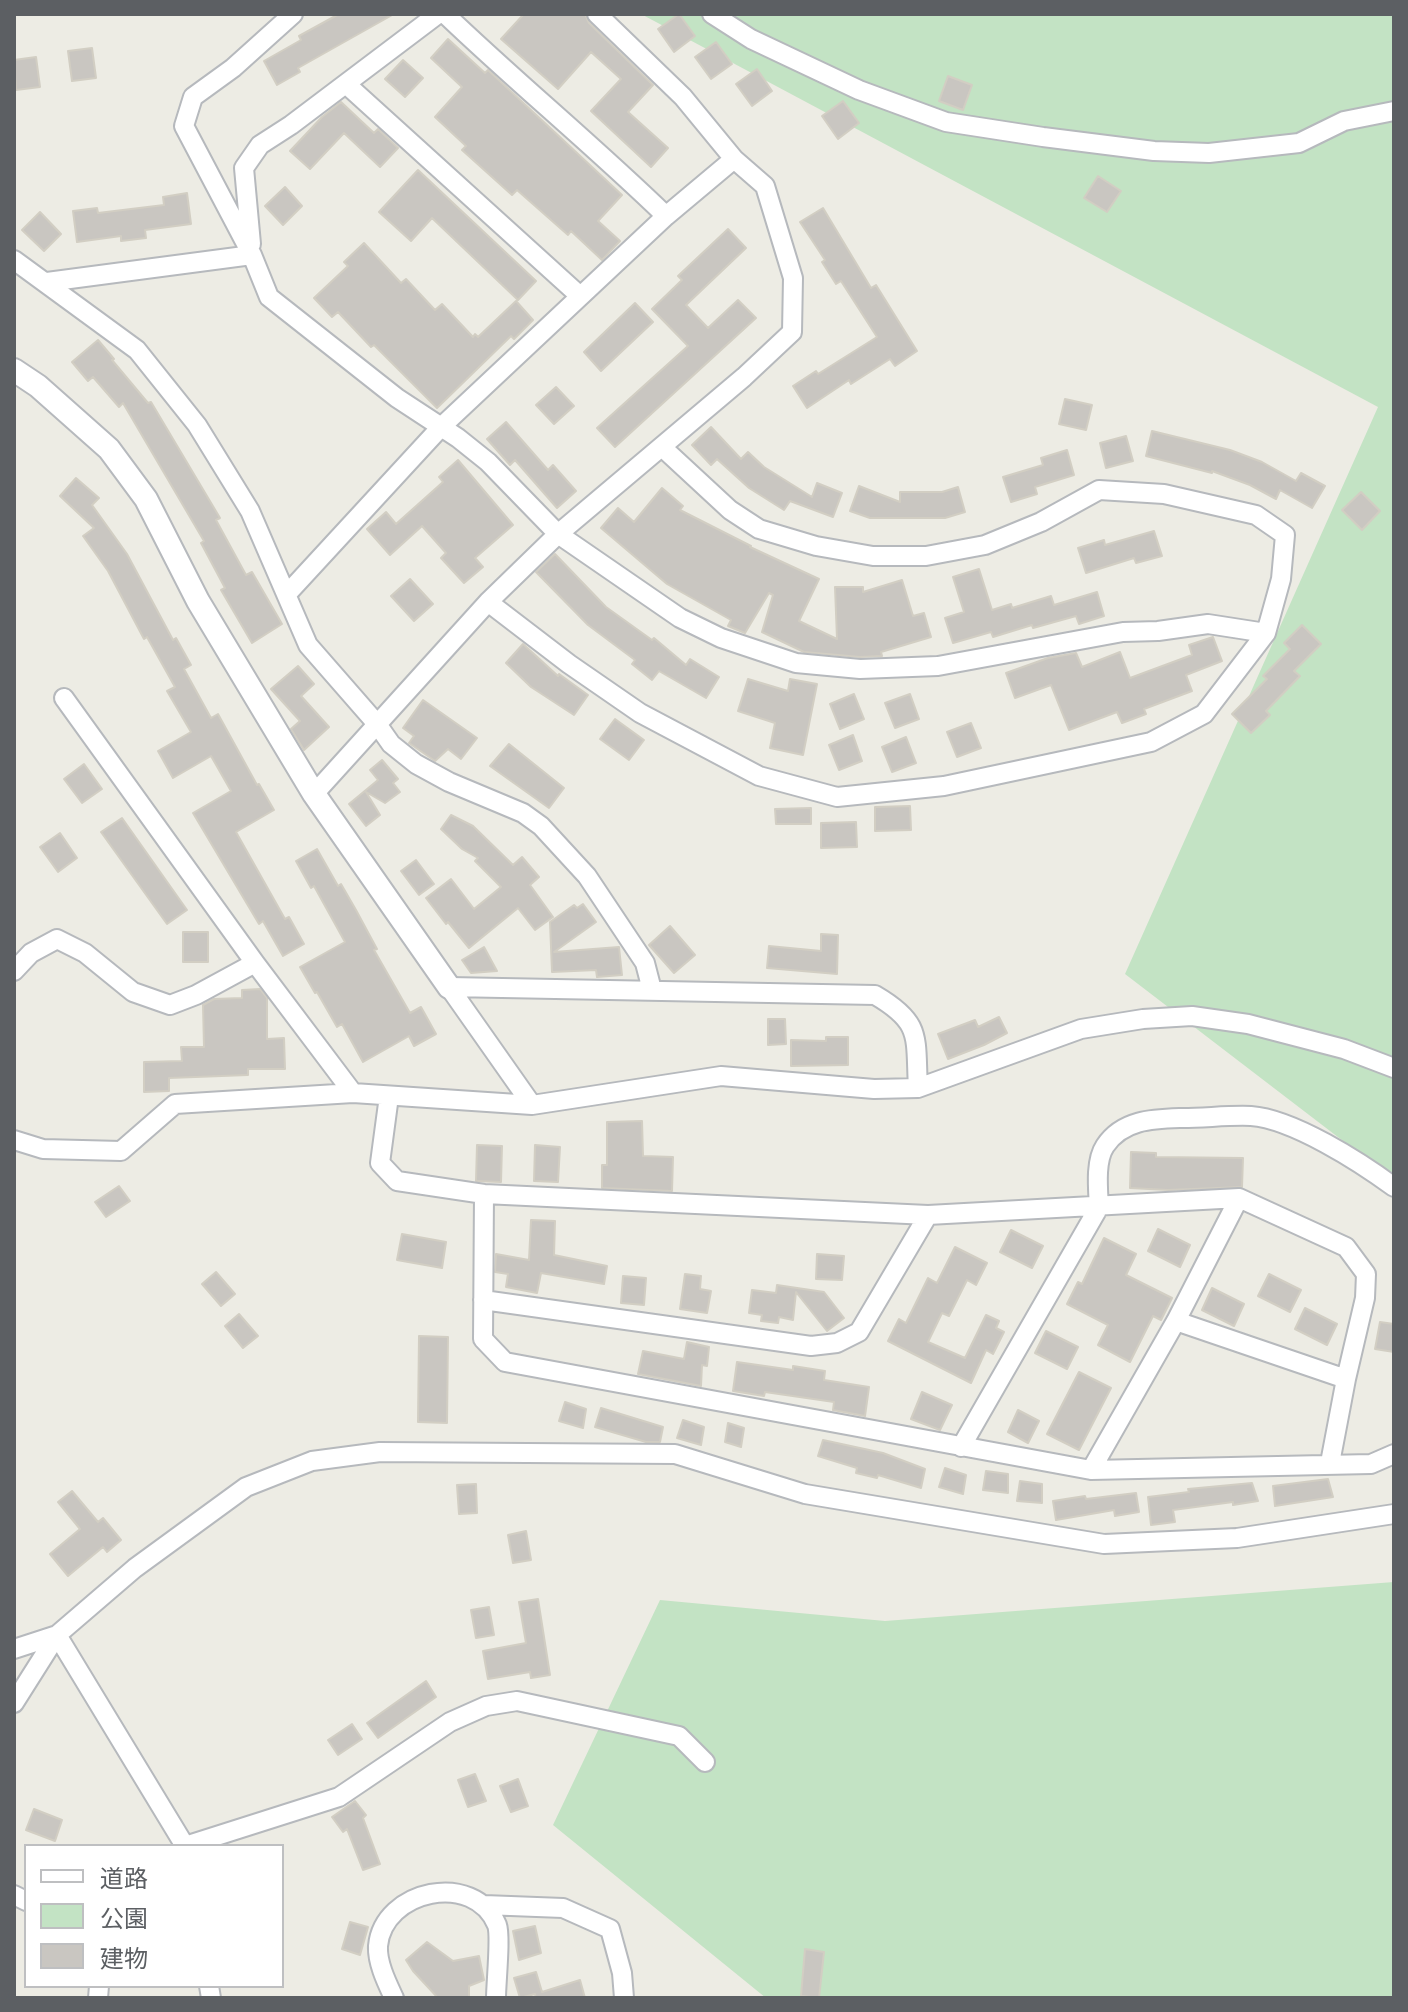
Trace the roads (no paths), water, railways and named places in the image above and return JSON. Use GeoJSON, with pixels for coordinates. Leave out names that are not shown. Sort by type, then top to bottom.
{"type":"FeatureCollection","features":[{"type":"Feature","properties":{"kind":"street"},"geometry":{"type":"LineString","coordinates":[[293,14],[233,68],[193,97],[184,126],[252,255],[269,297],[397,398],[488,462],[558,534],[680,618],[721,638],[796,663],[860,669],[938,666],[1123,632],[1208,624],[1266,633]]}},
{"type":"Feature","properties":{"kind":"street"},"geometry":{"type":"LineString","coordinates":[[252,255],[244,168],[260,145],[438,14]]}},
{"type":"Feature","properties":{"kind":"street"},"geometry":{"type":"LineString","coordinates":[[445,14],[513,80],[612,164],[666,216]]}},
{"type":"Feature","properties":{"kind":"street"},"geometry":{"type":"LineString","coordinates":[[314,794],[488,602],[558,534],[663,448],[792,332],[793,278],[765,186],[734,159],[683,97],[597,14]]}},
{"type":"Feature","properties":{"kind":"street"},"geometry":{"type":"LineString","coordinates":[[712,14],[751,39],[859,90],[946,122],[1043,137],[1154,151],[1209,153],[1299,143],[1344,121],[1394,111]]}},
{"type":"Feature","properties":{"kind":"street"},"geometry":{"type":"LineString","coordinates":[[346,84],[580,296]]}},
{"type":"Feature","properties":{"kind":"street"},"geometry":{"type":"LineString","coordinates":[[287,594],[440,428],[666,216],[734,159]]}},
{"type":"Feature","properties":{"kind":"street"},"geometry":{"type":"LineString","coordinates":[[47,282],[252,255]]}},
{"type":"Feature","properties":{"kind":"street"},"geometry":{"type":"LineString","coordinates":[[14,260],[137,350],[197,425],[250,511],[308,645],[391,744],[416,764],[449,782],[523,813],[556,840],[587,876],[645,963],[652,990]]}},
{"type":"Feature","properties":{"kind":"street"},"geometry":{"type":"LineString","coordinates":[[14,370],[38,386],[109,449],[146,499],[198,601],[314,794],[532,1105]]}},
{"type":"Feature","properties":{"kind":"street"},"geometry":{"type":"LineString","coordinates":[[488,602],[640,713],[759,776],[837,797],[944,786],[1151,742],[1204,714],[1266,633],[1281,579],[1285,535],[1256,515],[1164,494],[1099,490],[1041,522],[985,545],[926,556],[873,556],[816,546],[759,529],[730,510],[663,448]]}},
{"type":"Feature","properties":{"kind":"street"},"geometry":{"type":"LineString","coordinates":[[64,698],[353,1093]]}},
{"type":"Feature","properties":{"kind":"street"},"geometry":{"type":"LineString","coordinates":[[14,971],[31,953],[57,939],[85,953],[133,992],[170,1005],[196,995],[255,963]]}},
{"type":"Feature","properties":{"kind":"street"},"geometry":{"type":"LineString","coordinates":[[449,987],[875,995],[899,1009],[914,1030],[918,1088]]}},
{"type":"Feature","properties":{"kind":"street"},"geometry":{"type":"LineString","coordinates":[[14,1140],[43,1149],[121,1151],[175,1104],[353,1093],[532,1105],[721,1076],[874,1089],[918,1088],[1081,1029],[1143,1019],[1192,1016],[1248,1024],[1344,1049],[1394,1068]]}},
{"type":"Feature","properties":{"kind":"street"},"geometry":{"type":"LineString","coordinates":[[389,1096],[380,1163],[397,1181],[484,1194],[928,1215],[1239,1198],[1346,1247],[1366,1274],[1365,1298],[1330,1463]]}},
{"type":"Feature","properties":{"kind":"street"},"geometry":{"type":"LineString","coordinates":[[961,1447],[1099,1207],[1098,1174],[1104,1147],[1129,1125],[1148,1119],[1254,1116],[1300,1131],[1360,1162],[1394,1187]]}},
{"type":"Feature","properties":{"kind":"street"},"geometry":{"type":"LineString","coordinates":[[484,1194],[483,1339],[505,1362],[1091,1470],[1371,1464],[1394,1454]]}},
{"type":"Feature","properties":{"kind":"street"},"geometry":{"type":"LineString","coordinates":[[1091,1470],[1176,1321],[1239,1198]]}},
{"type":"Feature","properties":{"kind":"street"},"geometry":{"type":"LineString","coordinates":[[483,1300],[811,1346],[837,1343],[859,1332],[928,1215]]}},
{"type":"Feature","properties":{"kind":"street"},"geometry":{"type":"LineString","coordinates":[[1176,1321],[1346,1379]]}},
{"type":"Feature","properties":{"kind":"street"},"geometry":{"type":"LineString","coordinates":[[14,1703],[57,1635],[135,1568],[246,1487],[312,1461],[380,1452],[675,1454],[805,1494],[1104,1544],[1237,1538],[1394,1514]]}},
{"type":"Feature","properties":{"kind":"street"},"geometry":{"type":"LineString","coordinates":[[14,1649],[57,1635]]}},
{"type":"Feature","properties":{"kind":"street"},"geometry":{"type":"LineString","coordinates":[[57,1635],[184,1844]]}},
{"type":"Feature","properties":{"kind":"street"},"geometry":{"type":"LineString","coordinates":[[191,1844],[339,1797],[450,1722],[486,1706],[517,1701],[679,1736],[705,1762]]}},
{"type":"Feature","properties":{"kind":"street"},"geometry":{"type":"LineString","coordinates":[[394,1998],[385,1979],[378,1946],[389,1917],[423,1894],[457,1892],[484,1905],[563,1908],[610,1929],[622,1973],[624,1998]]}},
{"type":"Feature","properties":{"kind":"street"},"geometry":{"type":"LineString","coordinates":[[484,1905],[498,1927],[496,1998]]}}]}
